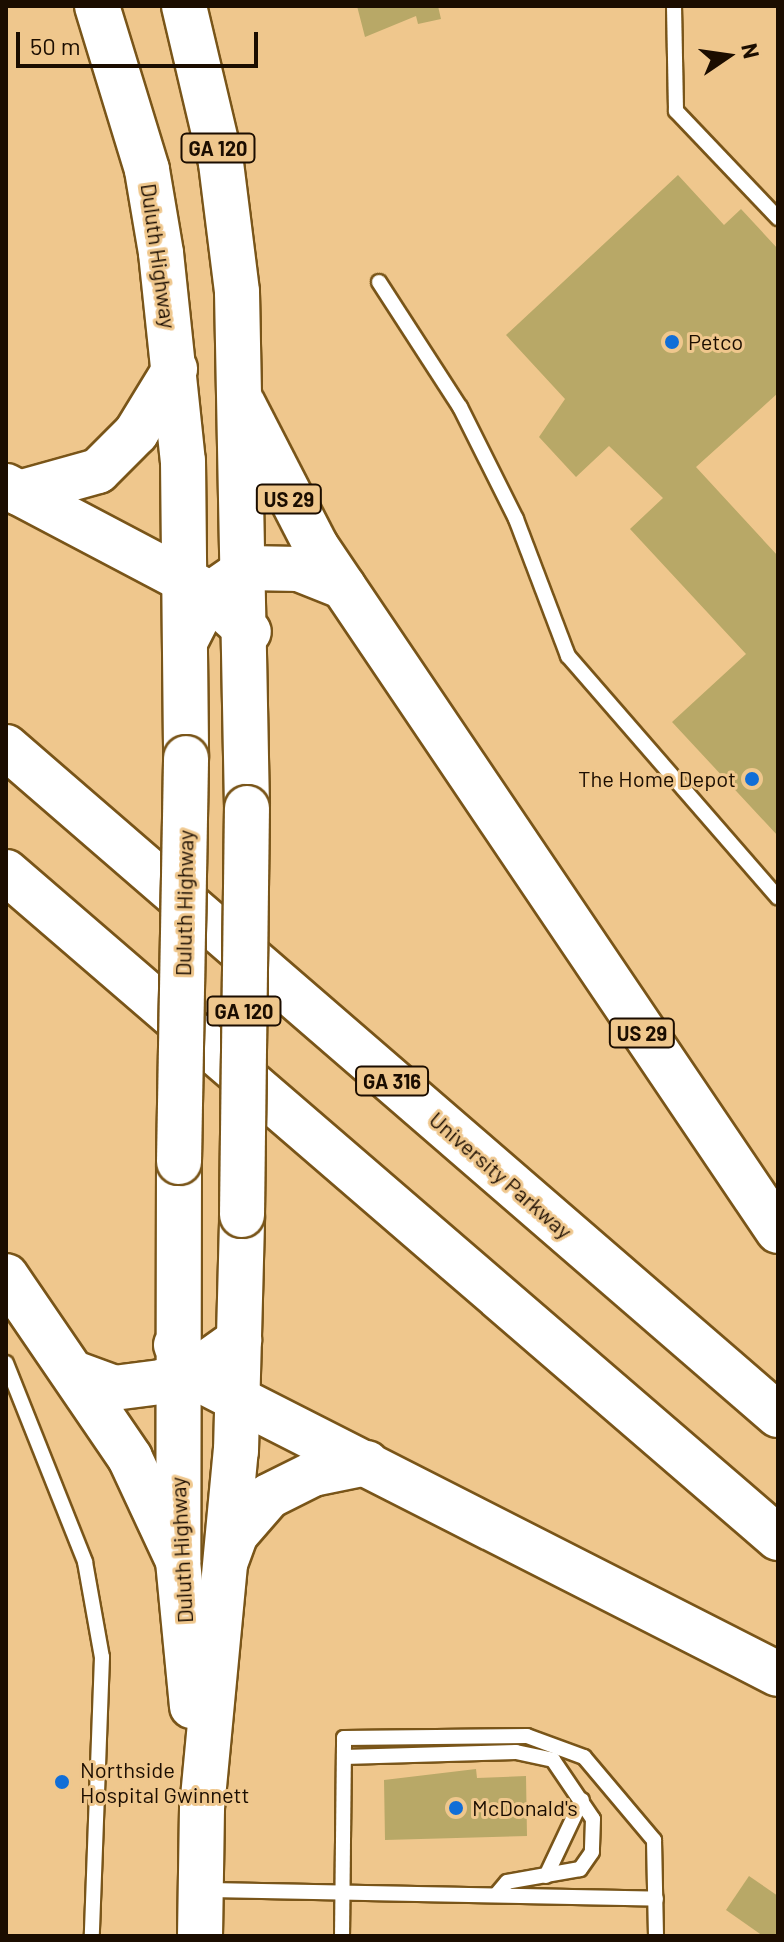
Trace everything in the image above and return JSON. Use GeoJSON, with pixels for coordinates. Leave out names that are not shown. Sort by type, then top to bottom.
{"type":"FeatureCollection","features":[{"type":"Feature","properties":{"kind":"main road","name":"Duluth Highway"},"geometry":{"type":"LineString","coordinates":[[97,6],[147,170],[175,369],[198,588],[186,640],[179,1162],[181,1365],[178,1561],[202,1808]]}},
{"type":"Feature","properties":{"kind":"main road","name":"Duluth Highway"},"geometry":{"type":"LineString","coordinates":[[184,6],[221,163],[243,404],[249,632],[238,1398],[202,1808],[200,1936]]}},
{"type":"Feature","properties":{"kind":"main road"},"geometry":{"type":"LineString","coordinates":[[12,489],[98,471],[136,433],[175,369]]}},
{"type":"Feature","properties":{"kind":"main road","name":"US 29"},"geometry":{"type":"LineString","coordinates":[[243,404],[297,514],[344,587],[778,1231]]}},
{"type":"Feature","properties":{"kind":"main road"},"geometry":{"type":"LineString","coordinates":[[12,489],[198,588],[249,632]]}},
{"type":"Feature","properties":{"kind":"main road"},"geometry":{"type":"LineString","coordinates":[[198,588],[248,568],[299,569],[344,587]]}},
{"type":"Feature","properties":{"kind":"main road","name":"University Parkway"},"geometry":{"type":"LineString","coordinates":[[6,747],[778,1415]]}},
{"type":"Feature","properties":{"kind":"main road"},"geometry":{"type":"LineString","coordinates":[[6,872],[778,1538]]}},
{"type":"Feature","properties":{"kind":"main road"},"geometry":{"type":"LineString","coordinates":[[6,1276],[79,1375],[154,1502],[178,1561]]}},
{"type":"Feature","properties":{"kind":"main road"},"geometry":{"type":"LineString","coordinates":[[79,1375],[114,1388],[181,1365],[239,1340]]}},
{"type":"Feature","properties":{"kind":"main road"},"geometry":{"type":"LineString","coordinates":[[181,1365],[238,1398],[778,1674]]}},
{"type":"Feature","properties":{"kind":"main road"},"geometry":{"type":"LineString","coordinates":[[226,1561],[236,1534],[269,1496],[313,1474],[367,1463]]}},
{"type":"Feature","properties":{"kind":"lane"},"geometry":{"type":"LineString","coordinates":[[674,6],[676,111],[778,218]]}},
{"type":"Feature","properties":{"kind":"lane"},"geometry":{"type":"LineString","coordinates":[[379,282],[460,407],[516,519],[568,656],[778,898]]}},
{"type":"Feature","properties":{"kind":"lane"},"geometry":{"type":"LineString","coordinates":[[6,1363],[85,1562],[102,1657],[92,1936]]}},
{"type":"Feature","properties":{"kind":"lane"},"geometry":{"type":"LineString","coordinates":[[342,1936],[344,1738],[527,1736],[584,1757],[654,1840],[656,1936]]}},
{"type":"Feature","properties":{"kind":"lane"},"geometry":{"type":"LineString","coordinates":[[344,1757],[516,1752],[553,1760],[582,1800],[597,1835],[592,1852],[580,1869],[507,1882],[496,1895]]}},
{"type":"Feature","properties":{"kind":"lane"},"geometry":{"type":"LineString","coordinates":[[546,1876],[582,1800]]}},
{"type":"Feature","properties":{"kind":"lane"},"geometry":{"type":"LineString","coordinates":[[201,1890],[656,1899]]}},
{"type":"Feature","properties":{"kind":"building"},"geometry":{"type":"Polygon","coordinates":[[[357,6],[438,6],[441,19],[418,24],[416,16],[365,37],[357,6]]]}},
{"type":"Feature","properties":{"kind":"building"},"geometry":{"type":"Polygon","coordinates":[[[678,175],[724,225],[741,209],[778,249],[778,393],[696,467],[778,556],[778,836],[672,722],[746,654],[630,529],[663,498],[609,446],[576,477],[539,437],[565,399],[506,335],[678,175]]]}},
{"type":"Feature","properties":{"kind":"building","name":"McDonald's"},"geometry":{"type":"Polygon","coordinates":[[[476,1769],[477,1778],[526,1776],[527,1836],[385,1840],[384,1780],[476,1769]]]}},
{"type":"Feature","properties":{"kind":"building"},"geometry":{"type":"Polygon","coordinates":[[[749,1876],[778,1896],[778,1936],[763,1936],[726,1910],[749,1876]]]}},
{"type":"Feature","properties":{"kind":"place","name":"Petco"},"geometry":{"type":"Point","coordinates":[672,342]}},
{"type":"Feature","properties":{"kind":"place","name":"The Home Depot"},"geometry":{"type":"Point","coordinates":[752,779]}},
{"type":"Feature","properties":{"kind":"place","name":"Northside Hospital Gwinnett"},"geometry":{"type":"Point","coordinates":[62,1782]}},
{"type":"Feature","properties":{"kind":"place","name":"McDonald's"},"geometry":{"type":"Point","coordinates":[456,1808]}}]}
